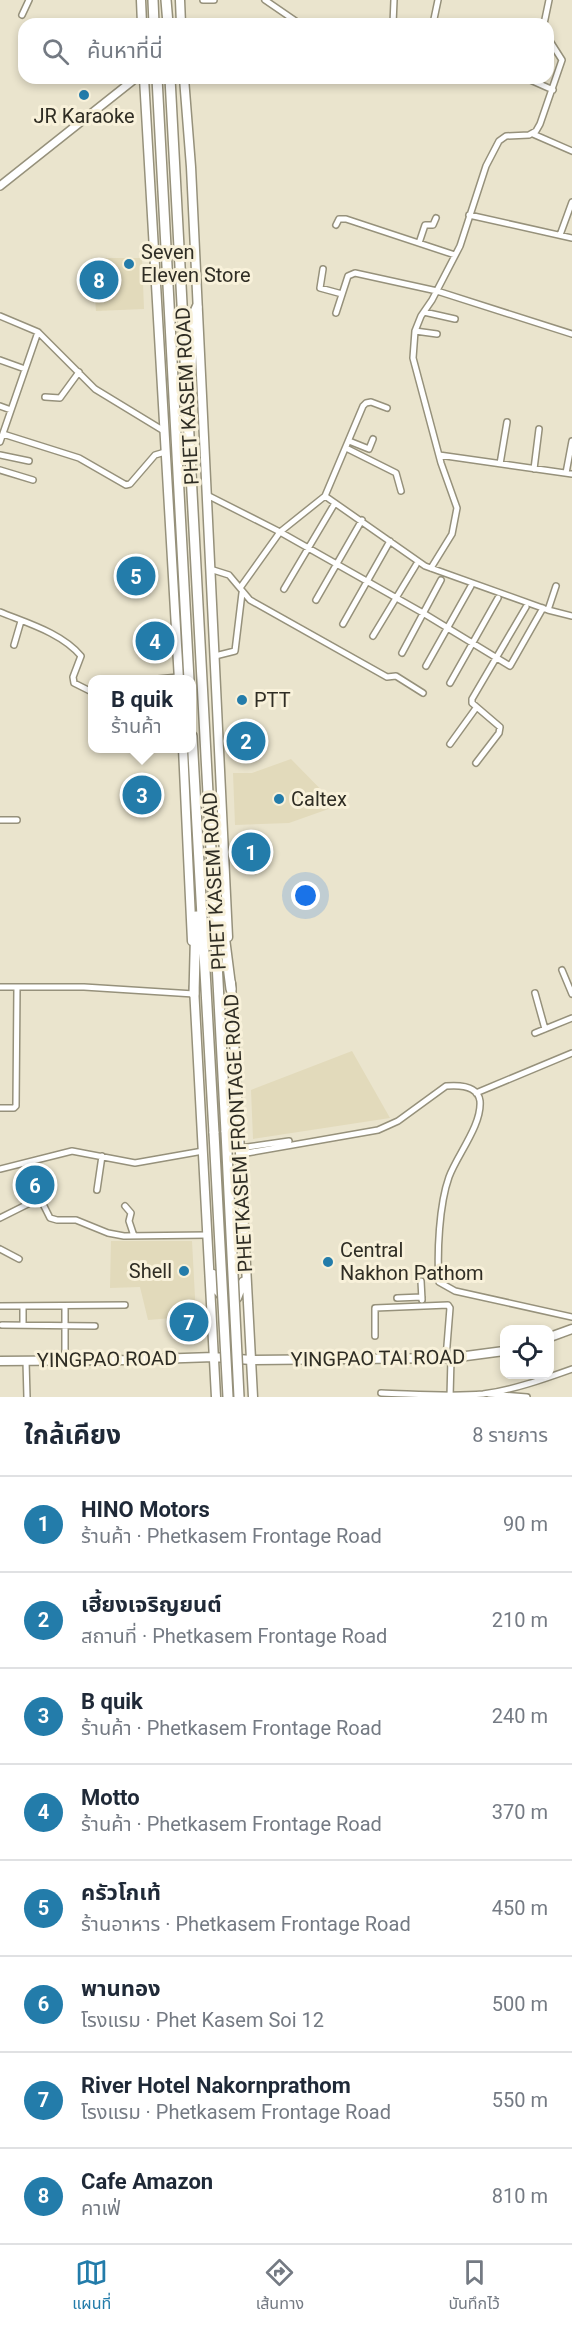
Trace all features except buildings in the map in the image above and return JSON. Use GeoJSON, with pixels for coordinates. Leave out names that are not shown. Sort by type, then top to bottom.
{"type":"FeatureCollection","features":[{"type":"Feature","properties":{"kind":"highway"},"geometry":{"type":"LineString","coordinates":[[153,0],[154,18]]}},
{"type":"Feature","properties":{"kind":"highway"},"geometry":{"type":"LineString","coordinates":[[166,0],[168,18]]}},
{"type":"Feature","properties":{"kind":"highway","name":"PHET KASEM ROAD"},"geometry":{"type":"LineString","coordinates":[[157,84],[189,675]]}},
{"type":"Feature","properties":{"kind":"highway","name":"PHET KASEM ROAD"},"geometry":{"type":"LineString","coordinates":[[171,84],[239,1397]]}},
{"type":"Feature","properties":{"kind":"highway"},"geometry":{"type":"LineString","coordinates":[[187,397],[190,393],[193,316],[197,307]]}},
{"type":"Feature","properties":{"kind":"highway","name":"PHET KASEM ROAD"},"geometry":{"type":"LineString","coordinates":[[193,753],[228,1397]]}},
{"type":"Feature","properties":{"kind":"highway"},"geometry":{"type":"LineString","coordinates":[[212,846],[231,989]]}},
{"type":"Feature","properties":{"kind":"highway"},"geometry":{"type":"LineString","coordinates":[[194,994],[197,848]]}},
{"type":"Feature","properties":{"kind":"main road"},"geometry":{"type":"LineString","coordinates":[[141,0],[142,18]]}},
{"type":"Feature","properties":{"kind":"main road"},"geometry":{"type":"LineString","coordinates":[[180,0],[181,18]]}},
{"type":"Feature","properties":{"kind":"main road"},"geometry":{"type":"LineString","coordinates":[[144,84],[179,675]]}},
{"type":"Feature","properties":{"kind":"main road","name":"PHETKASEM FRONTAGE ROAD"},"geometry":{"type":"LineString","coordinates":[[184,84],[191,167],[231,989],[254,1397]]}},
{"type":"Feature","properties":{"kind":"main road","name":"PHETKASEM FRONTAGE ROAD"},"geometry":{"type":"LineString","coordinates":[[183,753],[216,1397]]}},
{"type":"Feature","properties":{"kind":"main road"},"geometry":{"type":"LineString","coordinates":[[208,1257],[217,1290],[221,1296],[231,1300],[237,1298],[242,1288],[245,1249]]}},
{"type":"Feature","properties":{"kind":"main road"},"geometry":{"type":"LineString","coordinates":[[554,1335],[572,1329]]}},
{"type":"Feature","properties":{"kind":"main road","name":"YINGPAO TAI ROAD"},"geometry":{"type":"LineString","coordinates":[[251,1360],[448,1358],[500,1352]]}},
{"type":"Feature","properties":{"kind":"main road","name":"YINGPAO ROAD"},"geometry":{"type":"LineString","coordinates":[[0,1361],[214,1357],[251,1360]]}},
{"type":"Feature","properties":{"kind":"street"},"geometry":{"type":"LineString","coordinates":[[22,15],[29,0]]}},
{"type":"Feature","properties":{"kind":"street"},"geometry":{"type":"LineString","coordinates":[[203,0],[214,0]]}},
{"type":"Feature","properties":{"kind":"street"},"geometry":{"type":"LineString","coordinates":[[265,0],[291,18]]}},
{"type":"Feature","properties":{"kind":"street"},"geometry":{"type":"LineString","coordinates":[[393,18],[394,0]]}},
{"type":"Feature","properties":{"kind":"street"},"geometry":{"type":"LineString","coordinates":[[434,18],[438,0]]}},
{"type":"Feature","properties":{"kind":"street"},"geometry":{"type":"LineString","coordinates":[[545,18],[549,0]]}},
{"type":"Feature","properties":{"kind":"street"},"geometry":{"type":"LineString","coordinates":[[533,134],[540,124],[562,60],[554,47]]}},
{"type":"Feature","properties":{"kind":"street"},"geometry":{"type":"LineString","coordinates":[[0,186],[128,84]]}},
{"type":"Feature","properties":{"kind":"street"},"geometry":{"type":"LineString","coordinates":[[540,84],[553,90]]}},
{"type":"Feature","properties":{"kind":"street"},"geometry":{"type":"LineString","coordinates":[[431,568],[452,534],[457,508],[439,455],[413,358],[415,331],[455,255],[486,166],[501,138],[533,134],[572,151]]}},
{"type":"Feature","properties":{"kind":"street"},"geometry":{"type":"LineString","coordinates":[[560,235],[572,202]]}},
{"type":"Feature","properties":{"kind":"street"},"geometry":{"type":"LineString","coordinates":[[469,215],[572,238]]}},
{"type":"Feature","properties":{"kind":"street"},"geometry":{"type":"LineString","coordinates":[[336,225],[342,218],[455,255]]}},
{"type":"Feature","properties":{"kind":"street"},"geometry":{"type":"LineString","coordinates":[[417,223],[433,225],[436,218]]}},
{"type":"Feature","properties":{"kind":"street"},"geometry":{"type":"LineString","coordinates":[[419,243],[424,225]]}},
{"type":"Feature","properties":{"kind":"street"},"geometry":{"type":"LineString","coordinates":[[323,269],[320,288],[342,294]]}},
{"type":"Feature","properties":{"kind":"street"},"geometry":{"type":"LineString","coordinates":[[336,313],[348,276],[354,273],[437,291],[572,334]]}},
{"type":"Feature","properties":{"kind":"street"},"geometry":{"type":"LineString","coordinates":[[424,312],[455,320]]}},
{"type":"Feature","properties":{"kind":"street"},"geometry":{"type":"LineString","coordinates":[[0,316],[38,332],[95,389],[164,431]]}},
{"type":"Feature","properties":{"kind":"street"},"geometry":{"type":"LineString","coordinates":[[415,331],[437,334]]}},
{"type":"Feature","properties":{"kind":"street"},"geometry":{"type":"LineString","coordinates":[[0,442],[38,332]]}},
{"type":"Feature","properties":{"kind":"street"},"geometry":{"type":"LineString","coordinates":[[0,360],[25,369]]}},
{"type":"Feature","properties":{"kind":"street"},"geometry":{"type":"LineString","coordinates":[[45,397],[60,398],[79,372]]}},
{"type":"Feature","properties":{"kind":"street"},"geometry":{"type":"LineString","coordinates":[[215,656],[235,651],[241,590],[280,532],[325,496],[366,403],[371,402],[387,408]]}},
{"type":"Feature","properties":{"kind":"street"},"geometry":{"type":"LineString","coordinates":[[0,406],[11,410]]}},
{"type":"Feature","properties":{"kind":"street"},"geometry":{"type":"LineString","coordinates":[[500,464],[507,422]]}},
{"type":"Feature","properties":{"kind":"street"},"geometry":{"type":"LineString","coordinates":[[534,469],[539,429]]}},
{"type":"Feature","properties":{"kind":"street"},"geometry":{"type":"LineString","coordinates":[[3,434],[79,458],[128,485],[156,454],[165,452]]}},
{"type":"Feature","properties":{"kind":"street"},"geometry":{"type":"LineString","coordinates":[[349,441],[369,449],[373,439]]}},
{"type":"Feature","properties":{"kind":"street"},"geometry":{"type":"LineString","coordinates":[[439,455],[569,474],[572,441]]}},
{"type":"Feature","properties":{"kind":"street"},"geometry":{"type":"LineString","coordinates":[[346,448],[396,473],[401,491]]}},
{"type":"Feature","properties":{"kind":"street"},"geometry":{"type":"LineString","coordinates":[[0,455],[29,461]]}},
{"type":"Feature","properties":{"kind":"street"},"geometry":{"type":"LineString","coordinates":[[0,470],[33,480]]}},
{"type":"Feature","properties":{"kind":"street"},"geometry":{"type":"LineString","coordinates":[[207,495],[337,564],[511,666],[546,609],[556,586]]}},
{"type":"Feature","properties":{"kind":"street"},"geometry":{"type":"LineString","coordinates":[[325,496],[431,568],[546,609],[572,615]]}},
{"type":"Feature","properties":{"kind":"street"},"geometry":{"type":"LineString","coordinates":[[284,589],[335,503]]}},
{"type":"Feature","properties":{"kind":"street"},"geometry":{"type":"LineString","coordinates":[[316,600],[362,520]]}},
{"type":"Feature","properties":{"kind":"street"},"geometry":{"type":"LineString","coordinates":[[343,624],[390,541]]}},
{"type":"Feature","properties":{"kind":"street"},"geometry":{"type":"LineString","coordinates":[[374,636],[416,565]]}},
{"type":"Feature","properties":{"kind":"street"},"geometry":{"type":"LineString","coordinates":[[210,569],[229,575],[250,600],[377,672],[387,677],[396,676],[423,693]]}},
{"type":"Feature","properties":{"kind":"street"},"geometry":{"type":"LineString","coordinates":[[402,653],[441,580]]}},
{"type":"Feature","properties":{"kind":"street"},"geometry":{"type":"LineString","coordinates":[[426,666],[471,586]]}},
{"type":"Feature","properties":{"kind":"street"},"geometry":{"type":"LineString","coordinates":[[450,683],[498,598]]}},
{"type":"Feature","properties":{"kind":"street"},"geometry":{"type":"LineString","coordinates":[[476,763],[499,733],[500,727],[476,708],[472,699],[526,607]]}},
{"type":"Feature","properties":{"kind":"street"},"geometry":{"type":"LineString","coordinates":[[0,612],[58,636],[78,652],[81,660],[72,679],[74,683],[88,690]]}},
{"type":"Feature","properties":{"kind":"street"},"geometry":{"type":"LineString","coordinates":[[14,645],[21,621]]}},
{"type":"Feature","properties":{"kind":"street"},"geometry":{"type":"LineString","coordinates":[[450,744],[476,708]]}},
{"type":"Feature","properties":{"kind":"street"},"geometry":{"type":"LineString","coordinates":[[0,820],[17,820]]}},
{"type":"Feature","properties":{"kind":"street"},"geometry":{"type":"LineString","coordinates":[[562,970],[572,994]]}},
{"type":"Feature","properties":{"kind":"street"},"geometry":{"type":"LineString","coordinates":[[0,987],[84,987],[194,994]]}},
{"type":"Feature","properties":{"kind":"street"},"geometry":{"type":"LineString","coordinates":[[0,1108],[14,1108],[15,1106],[17,987]]}},
{"type":"Feature","properties":{"kind":"street"},"geometry":{"type":"LineString","coordinates":[[535,993],[545,1029]]}},
{"type":"Feature","properties":{"kind":"street"},"geometry":{"type":"LineString","coordinates":[[536,1033],[572,1018]]}},
{"type":"Feature","properties":{"kind":"street"},"geometry":{"type":"LineString","coordinates":[[476,1093],[572,1053]]}},
{"type":"Feature","properties":{"kind":"street"},"geometry":{"type":"LineString","coordinates":[[240,1151],[387,1125],[398,1121],[446,1086],[466,1087],[476,1093],[480,1101],[478,1118],[449,1178],[440,1224],[439,1282],[455,1291],[572,1317]]}},
{"type":"Feature","properties":{"kind":"street"},"geometry":{"type":"LineString","coordinates":[[0,1169],[72,1151],[135,1162],[203,1151]]}},
{"type":"Feature","properties":{"kind":"street"},"geometry":{"type":"LineString","coordinates":[[96,1190],[102,1156]]}},
{"type":"Feature","properties":{"kind":"street"},"geometry":{"type":"LineString","coordinates":[[0,1218],[36,1200],[42,1203],[50,1218],[76,1220],[108,1233],[134,1236],[207,1236]]}},
{"type":"Feature","properties":{"kind":"street"},"geometry":{"type":"LineString","coordinates":[[125,1206],[131,1213],[129,1221],[134,1236]]}},
{"type":"Feature","properties":{"kind":"street"},"geometry":{"type":"LineString","coordinates":[[0,1249],[19,1258]]}},
{"type":"Feature","properties":{"kind":"street"},"geometry":{"type":"LineString","coordinates":[[422,1281],[422,1305]]}},
{"type":"Feature","properties":{"kind":"street"},"geometry":{"type":"LineString","coordinates":[[397,1298],[422,1297]]}},
{"type":"Feature","properties":{"kind":"street"},"geometry":{"type":"LineString","coordinates":[[375,1336],[375,1308],[443,1304],[450,1306],[448,1358],[450,1396]]}},
{"type":"Feature","properties":{"kind":"street"},"geometry":{"type":"LineString","coordinates":[[0,1306],[126,1305]]}},
{"type":"Feature","properties":{"kind":"street"},"geometry":{"type":"LineString","coordinates":[[23,1306],[23,1325]]}},
{"type":"Feature","properties":{"kind":"street"},"geometry":{"type":"LineString","coordinates":[[65,1306],[65,1361]]}},
{"type":"Feature","properties":{"kind":"street"},"geometry":{"type":"LineString","coordinates":[[2,1325],[95,1326]]}},
{"type":"Feature","properties":{"kind":"street"},"geometry":{"type":"LineString","coordinates":[[26,1360],[27,1397]]}},
{"type":"Feature","properties":{"kind":"street"},"geometry":{"type":"LineString","coordinates":[[484,1394],[548,1378],[572,1369]]}},
{"type":"Feature","properties":{"kind":"street"},"geometry":{"type":"LineString","coordinates":[[381,1393],[450,1396],[484,1394],[527,1397]]}},
{"type":"Feature","properties":{"kind":"shaded area"},"geometry":{"type":"Polygon","coordinates":[[[98,258],[142,258],[144,309],[96,311],[93,272],[98,258]]]}},
{"type":"Feature","properties":{"kind":"shaded area"},"geometry":{"type":"Polygon","coordinates":[[[291,759],[337,806],[289,823],[235,825],[233,773],[252,773],[291,759]]]}},
{"type":"Feature","properties":{"kind":"shaded area"},"geometry":{"type":"Polygon","coordinates":[[[352,1051],[390,1118],[253,1139],[251,1090],[352,1051]]]}},
{"type":"Feature","properties":{"kind":"shaded area"},"geometry":{"type":"Polygon","coordinates":[[[111,1241],[192,1241],[196,1316],[148,1320],[140,1287],[110,1288],[111,1241]]]}},
{"type":"Feature","properties":{"kind":"place","name":"JR Karaoke"},"geometry":{"type":"Point","coordinates":[84,95]}},
{"type":"Feature","properties":{"kind":"place","name":"Seven Eleven Store"},"geometry":{"type":"Point","coordinates":[129,264]}},
{"type":"Feature","properties":{"kind":"place","name":"Cafe Amazon"},"geometry":{"type":"Point","coordinates":[99,280]}},
{"type":"Feature","properties":{"kind":"place","name":"ครัวโกเท้"},"geometry":{"type":"Point","coordinates":[136,576]}},
{"type":"Feature","properties":{"kind":"place","name":"Motto"},"geometry":{"type":"Point","coordinates":[155,641]}},
{"type":"Feature","properties":{"kind":"place","name":"PTT"},"geometry":{"type":"Point","coordinates":[242,700]}},
{"type":"Feature","properties":{"kind":"place","name":"เฮี้ยงเจริญยนต์"},"geometry":{"type":"Point","coordinates":[246,741]}},
{"type":"Feature","properties":{"kind":"place","name":"B quik"},"geometry":{"type":"Point","coordinates":[142,795]}},
{"type":"Feature","properties":{"kind":"place","name":"Caltex"},"geometry":{"type":"Point","coordinates":[279,799]}},
{"type":"Feature","properties":{"kind":"place","name":"HINO Motors"},"geometry":{"type":"Point","coordinates":[251,852]}},
{"type":"Feature","properties":{"kind":"place","name":"พานทอง"},"geometry":{"type":"Point","coordinates":[35,1185]}},
{"type":"Feature","properties":{"kind":"place","name":"Central Nakhon Pathom"},"geometry":{"type":"Point","coordinates":[328,1262]}},
{"type":"Feature","properties":{"kind":"place","name":"Shell"},"geometry":{"type":"Point","coordinates":[184,1271]}},
{"type":"Feature","properties":{"kind":"place","name":"River Hotel Nakornprathom"},"geometry":{"type":"Point","coordinates":[189,1322]}}]}
